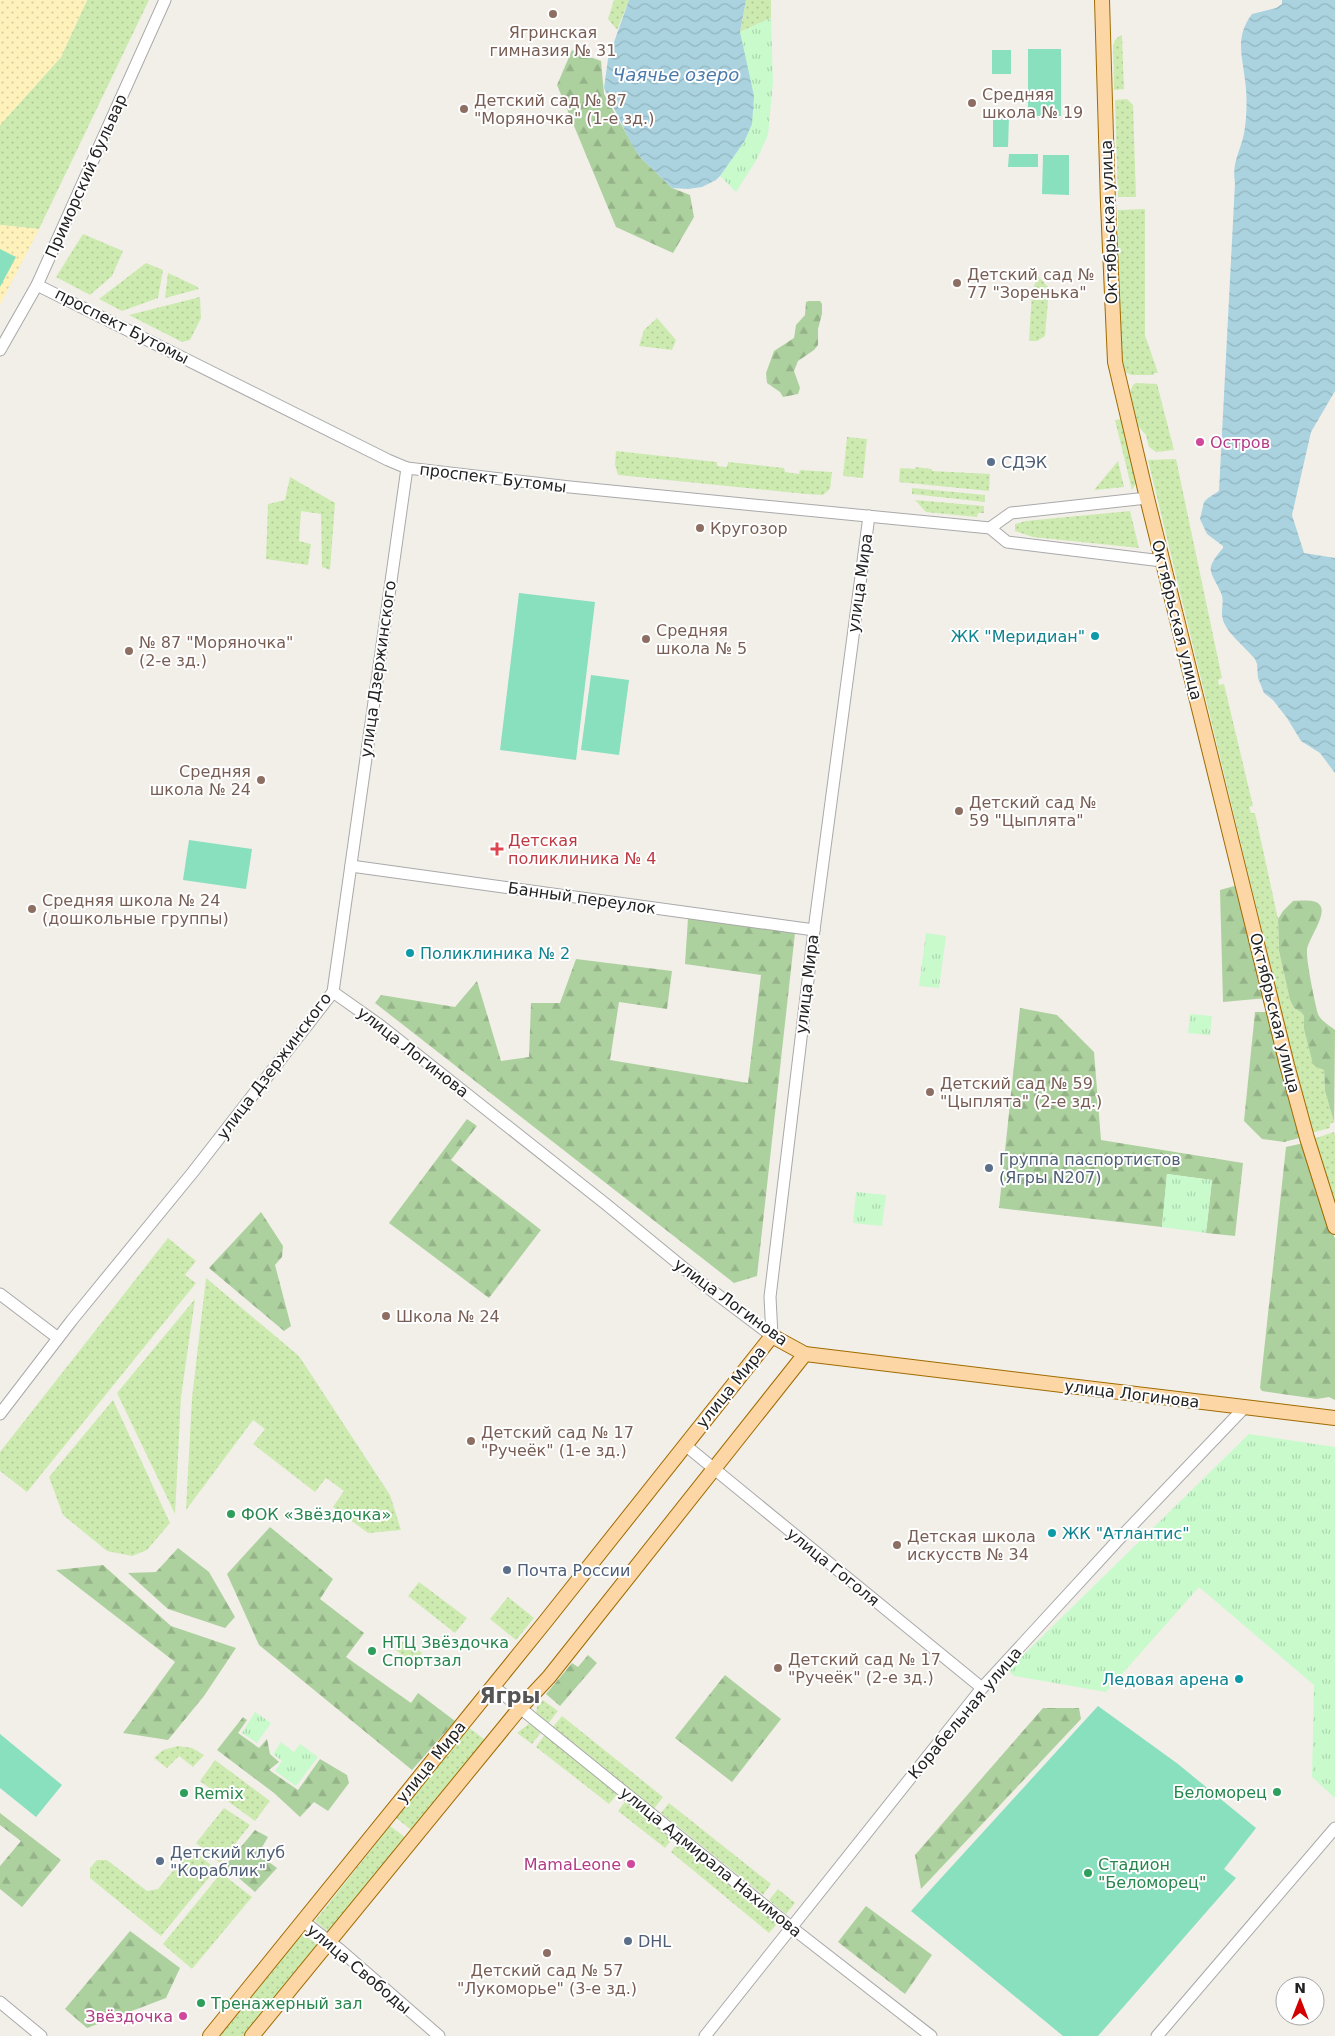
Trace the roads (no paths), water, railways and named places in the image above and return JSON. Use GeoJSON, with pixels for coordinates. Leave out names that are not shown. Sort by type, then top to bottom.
{"type":"FeatureCollection","features":[{"type":"Feature","properties":{"kind":"main road","name":"Октябрьская улица"},"geometry":{"type":"LineString","coordinates":[[1102,0],[1115,362],[1162,561],[1295,1092],[1307,1138],[1335,1227]]}},
{"type":"Feature","properties":{"kind":"main road","name":"улица Логинова"},"geometry":{"type":"LineString","coordinates":[[772,1336],[805,1354],[1335,1418]]}},
{"type":"Feature","properties":{"kind":"main road","name":"улица Мира"},"geometry":{"type":"LineString","coordinates":[[210,2036],[493,1686],[772,1336]]}},
{"type":"Feature","properties":{"kind":"main road"},"geometry":{"type":"LineString","coordinates":[[252,2036],[520,1708],[549,1677],[805,1354]]}},
{"type":"Feature","properties":{"kind":"street","name":"Приморский бульвар"},"geometry":{"type":"LineString","coordinates":[[0,350],[37,285],[165,0]]}},
{"type":"Feature","properties":{"kind":"street","name":"проспект Бутомы"},"geometry":{"type":"LineString","coordinates":[[37,285],[407,468],[570,487],[990,528]]}},
{"type":"Feature","properties":{"kind":"street","name":"улица Дзержинского"},"geometry":{"type":"LineString","coordinates":[[0,1414],[58,1338],[193,1172],[333,992],[407,468]]}},
{"type":"Feature","properties":{"kind":"street"},"geometry":{"type":"LineString","coordinates":[[1147,498],[1012,513],[990,528],[1007,542],[1162,561]]}},
{"type":"Feature","properties":{"kind":"street","name":"улица Мира"},"geometry":{"type":"LineString","coordinates":[[772,1336],[770,1297],[814,930],[869,516]]}},
{"type":"Feature","properties":{"kind":"street","name":"Банный переулок"},"geometry":{"type":"LineString","coordinates":[[351,866],[814,930]]}},
{"type":"Feature","properties":{"kind":"street","name":"улица Логинова"},"geometry":{"type":"LineString","coordinates":[[333,992],[381,1026],[607,1205],[702,1283],[772,1336]]}},
{"type":"Feature","properties":{"kind":"street"},"geometry":{"type":"LineString","coordinates":[[0,1294],[58,1338]]}},
{"type":"Feature","properties":{"kind":"street","name":"Корабельная улица"},"geometry":{"type":"LineString","coordinates":[[705,2036],[982,1688],[1118,1540],[1245,1407]]}},
{"type":"Feature","properties":{"kind":"street","name":"улица Гоголя"},"geometry":{"type":"LineString","coordinates":[[685,1445],[982,1688]]}},
{"type":"Feature","properties":{"kind":"street","name":"улица Адмирала Нахимова"},"geometry":{"type":"LineString","coordinates":[[493,1686],[791,1927],[931,2036]]}},
{"type":"Feature","properties":{"kind":"street"},"geometry":{"type":"LineString","coordinates":[[1158,2036],[1335,1828]]}},
{"type":"Feature","properties":{"kind":"street","name":"улица Свободы"},"geometry":{"type":"LineString","coordinates":[[302,1921],[339,1949],[439,2036]]}},
{"type":"Feature","properties":{"kind":"street"},"geometry":{"type":"LineString","coordinates":[[0,2002],[41,2036]]}},
{"type":"Feature","properties":{"kind":"water","name":"Чаячье озеро"},"geometry":{"type":"Polygon","coordinates":[[[629,0],[746,0],[740,32],[754,96],[752,124],[744,142],[720,176],[702,187],[688,189],[672,188],[639,156],[604,88],[608,59],[629,0]]]}},
{"type":"Feature","properties":{"kind":"water"},"geometry":{"type":"Polygon","coordinates":[[[1282,0],[1335,0],[1335,391],[1311,432],[1292,515],[1304,553],[1335,558],[1335,773],[1320,753],[1301,741],[1287,718],[1273,700],[1264,693],[1258,678],[1255,659],[1225,625],[1222,617],[1222,596],[1211,570],[1213,561],[1223,546],[1207,534],[1200,519],[1204,502],[1219,491],[1234,175],[1244,134],[1246,115],[1246,91],[1241,54],[1243,30],[1252,14],[1276,8],[1282,4],[1282,0]]]}},
{"type":"Feature","properties":{"kind":"place","name":"Ягринская гимназия № 31"},"geometry":{"type":"Point","coordinates":[553,14]}},
{"type":"Feature","properties":{"kind":"place","name":"Средняя школа № 19"},"geometry":{"type":"Point","coordinates":[972,103]}},
{"type":"Feature","properties":{"kind":"place","name":"Детский сад № 87 \"Моряночка\" (1-е зд.)"},"geometry":{"type":"Point","coordinates":[464,109]}},
{"type":"Feature","properties":{"kind":"place","name":"Детский сад № 77 \"Зоренька\""},"geometry":{"type":"Point","coordinates":[957,283]}},
{"type":"Feature","properties":{"kind":"place","name":"Остров"},"geometry":{"type":"Point","coordinates":[1200,442]}},
{"type":"Feature","properties":{"kind":"place","name":"СДЭК"},"geometry":{"type":"Point","coordinates":[991,462]}},
{"type":"Feature","properties":{"kind":"place","name":"Кругозор"},"geometry":{"type":"Point","coordinates":[700,528]}},
{"type":"Feature","properties":{"kind":"place","name":"ЖК \"Меридиан\""},"geometry":{"type":"Point","coordinates":[1095,636]}},
{"type":"Feature","properties":{"kind":"place","name":"Средняя школа № 5"},"geometry":{"type":"Point","coordinates":[646,639]}},
{"type":"Feature","properties":{"kind":"place","name":"№ 87 \"Моряночка\" (2-е зд.)"},"geometry":{"type":"Point","coordinates":[129,651]}},
{"type":"Feature","properties":{"kind":"place","name":"Средняя школа № 24"},"geometry":{"type":"Point","coordinates":[261,780]}},
{"type":"Feature","properties":{"kind":"place","name":"Детский сад № 59 \"Цыплята\""},"geometry":{"type":"Point","coordinates":[959,811]}},
{"type":"Feature","properties":{"kind":"place","name":"Детская поликлиника № 4"},"geometry":{"type":"Point","coordinates":[497,849]}},
{"type":"Feature","properties":{"kind":"place","name":"Средняя школа № 24 (дошкольные группы)"},"geometry":{"type":"Point","coordinates":[32,909]}},
{"type":"Feature","properties":{"kind":"place","name":"Поликлиника № 2"},"geometry":{"type":"Point","coordinates":[410,953]}},
{"type":"Feature","properties":{"kind":"place","name":"Детский сад № 59 \"Цыплята\" (2-е зд.)"},"geometry":{"type":"Point","coordinates":[930,1092]}},
{"type":"Feature","properties":{"kind":"place","name":"Группа паспортистов (Ягры N207)"},"geometry":{"type":"Point","coordinates":[989,1168]}},
{"type":"Feature","properties":{"kind":"place","name":"Школа № 24"},"geometry":{"type":"Point","coordinates":[386,1316]}},
{"type":"Feature","properties":{"kind":"place","name":"Детский сад № 17 \"Ручеёк\" (1-е зд.)"},"geometry":{"type":"Point","coordinates":[471,1441]}},
{"type":"Feature","properties":{"kind":"place","name":"ФОК «Звёздочка»"},"geometry":{"type":"Point","coordinates":[231,1514]}},
{"type":"Feature","properties":{"kind":"place","name":"ЖК \"Атлантис\""},"geometry":{"type":"Point","coordinates":[1052,1533]}},
{"type":"Feature","properties":{"kind":"place","name":"Детская школа искусств № 34"},"geometry":{"type":"Point","coordinates":[897,1545]}},
{"type":"Feature","properties":{"kind":"place","name":"Почта России"},"geometry":{"type":"Point","coordinates":[507,1570]}},
{"type":"Feature","properties":{"kind":"place","name":"НТЦ Звёздочка Спортзал"},"geometry":{"type":"Point","coordinates":[372,1651]}},
{"type":"Feature","properties":{"kind":"place","name":"Детский сад № 17 \"Ручеёк\" (2-е зд.)"},"geometry":{"type":"Point","coordinates":[778,1668]}},
{"type":"Feature","properties":{"kind":"place","name":"Ледовая арена"},"geometry":{"type":"Point","coordinates":[1239,1679]}},
{"type":"Feature","properties":{"kind":"place","name":"Беломорец"},"geometry":{"type":"Point","coordinates":[1277,1792]}},
{"type":"Feature","properties":{"kind":"place","name":"Remix"},"geometry":{"type":"Point","coordinates":[184,1793]}},
{"type":"Feature","properties":{"kind":"place","name":"Детский клуб \"Кораблик\""},"geometry":{"type":"Point","coordinates":[160,1861]}},
{"type":"Feature","properties":{"kind":"place","name":"MamaLeone"},"geometry":{"type":"Point","coordinates":[631,1864]}},
{"type":"Feature","properties":{"kind":"place","name":"Стадион \"Беломорец\""},"geometry":{"type":"Point","coordinates":[1088,1873]}},
{"type":"Feature","properties":{"kind":"place","name":"DHL"},"geometry":{"type":"Point","coordinates":[628,1941]}},
{"type":"Feature","properties":{"kind":"place","name":"Детский сад № 57 \"Лукоморье\" (3-е зд.)"},"geometry":{"type":"Point","coordinates":[547,1953]}},
{"type":"Feature","properties":{"kind":"place","name":"Тренажерный зал"},"geometry":{"type":"Point","coordinates":[201,2003]}},
{"type":"Feature","properties":{"kind":"place","name":"Звёздочка"},"geometry":{"type":"Point","coordinates":[183,2016]}},
{"type":"Feature","properties":{"kind":"district","name":"Ягры"},"geometry":{"type":"Point","coordinates":[510,1696]}}]}
